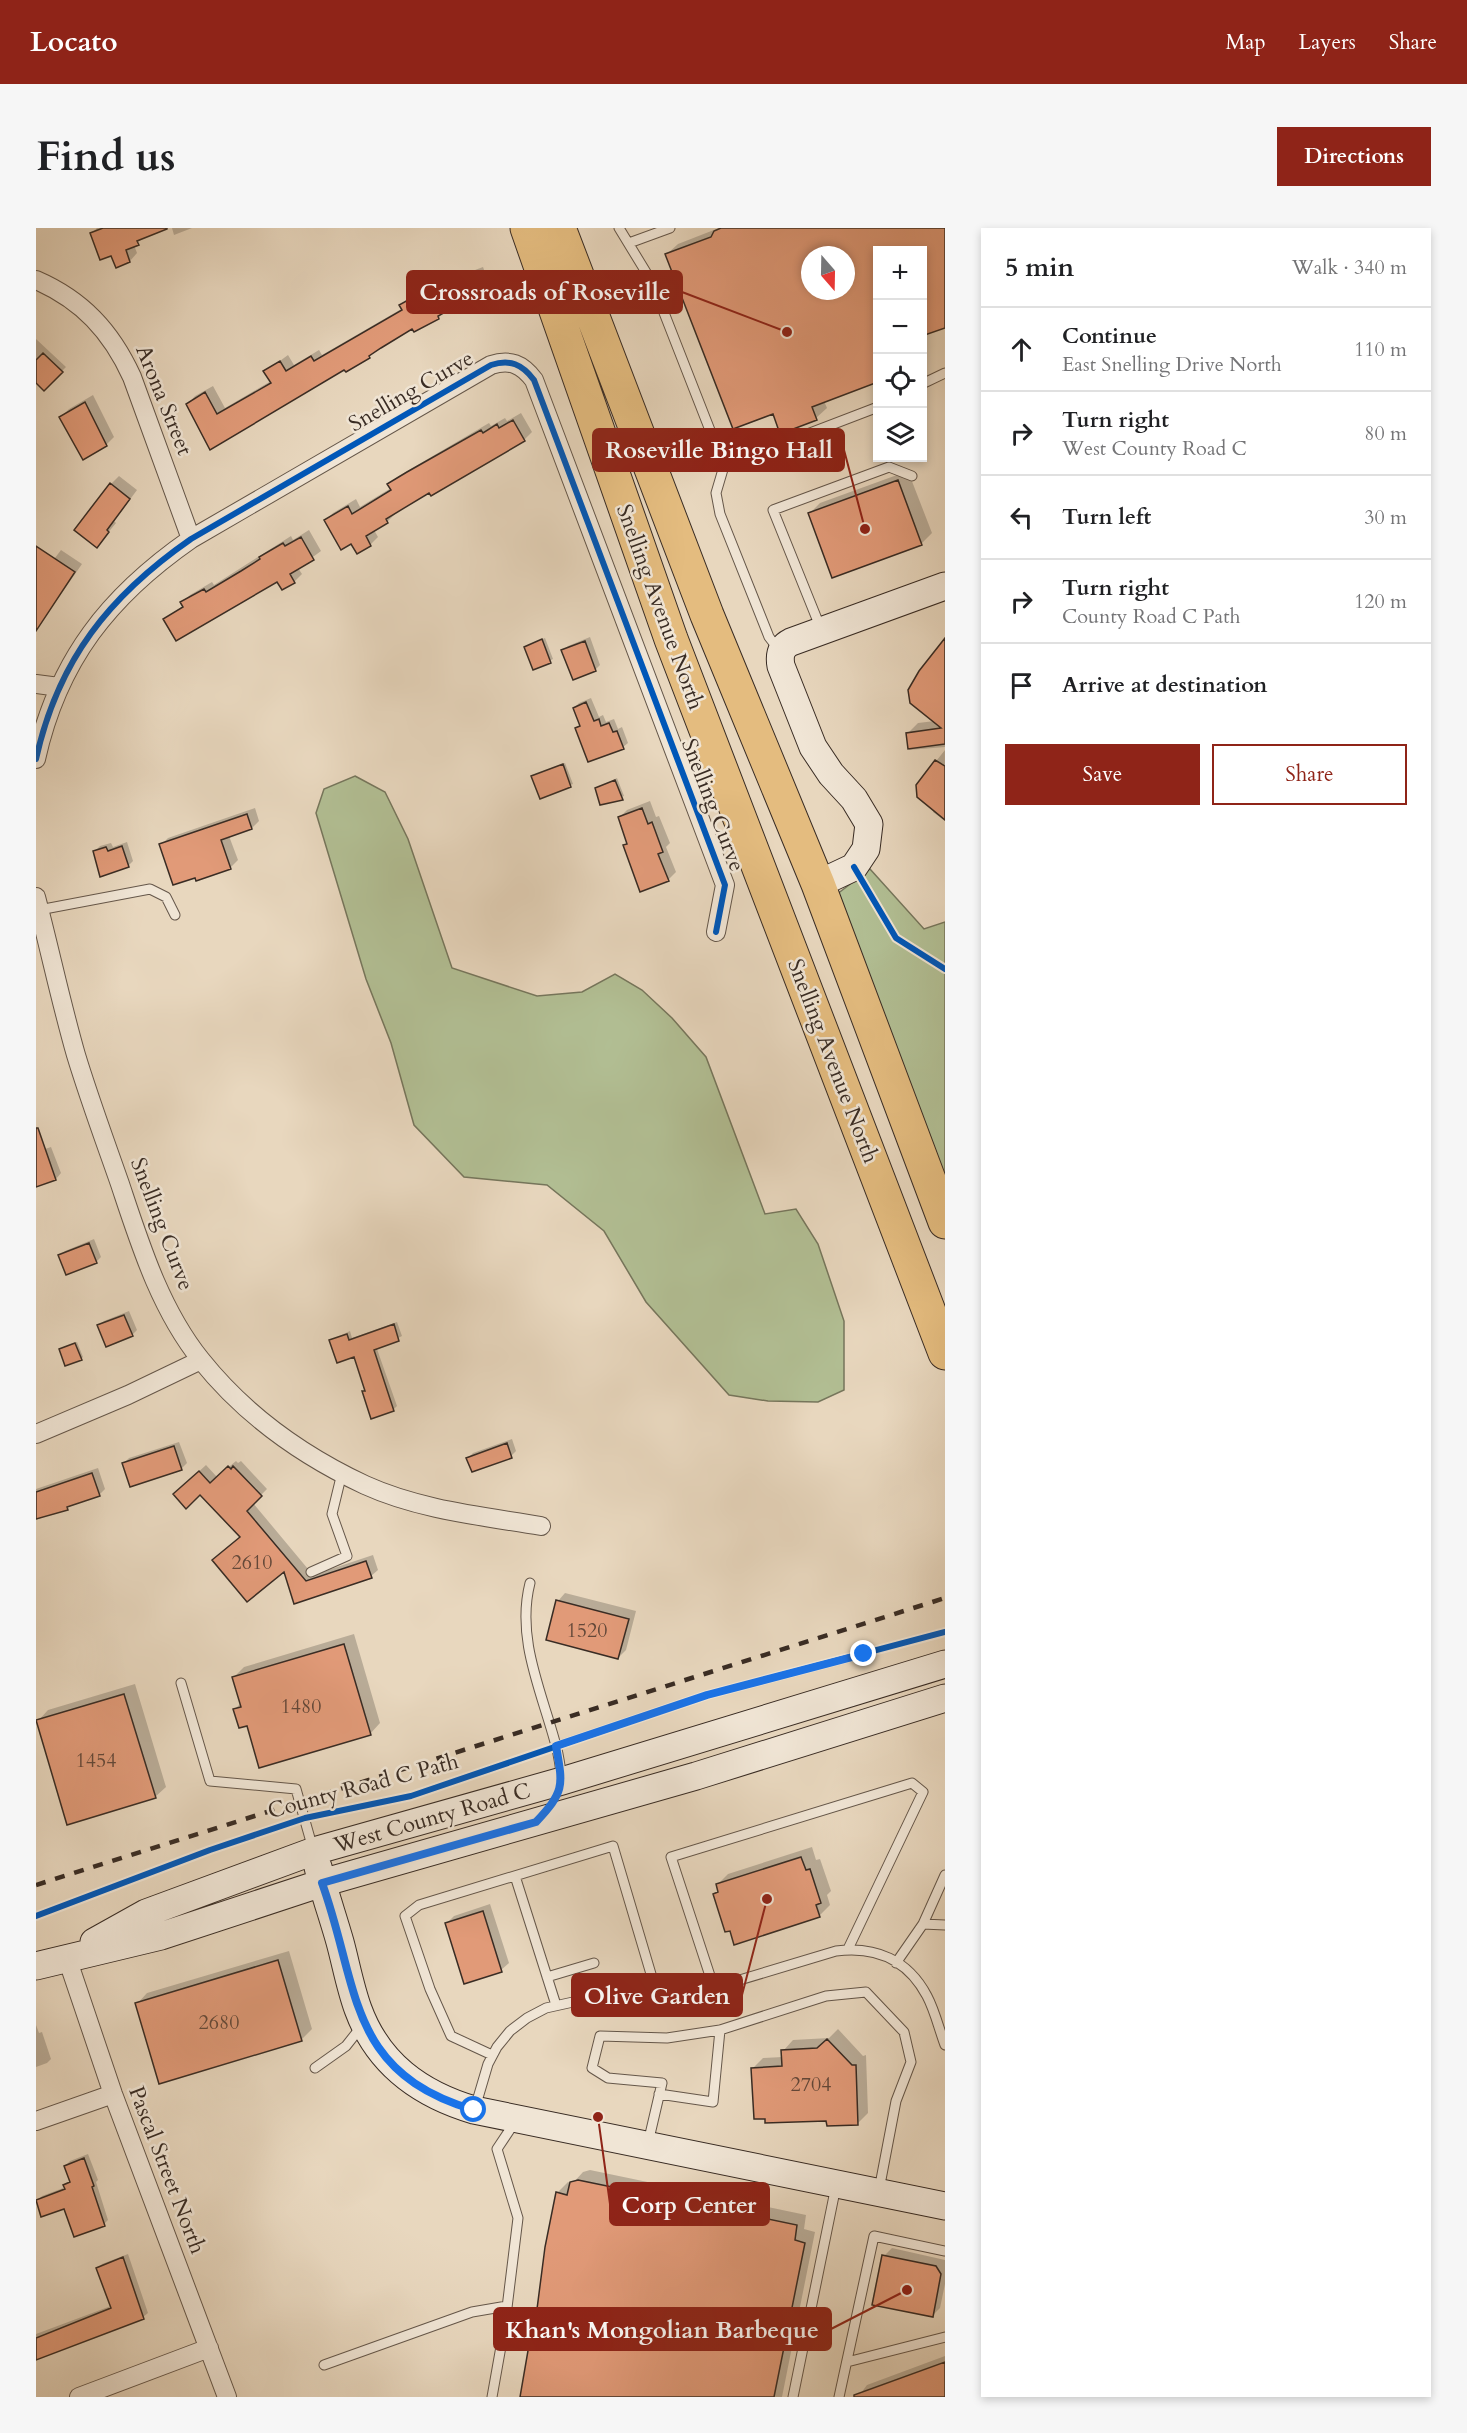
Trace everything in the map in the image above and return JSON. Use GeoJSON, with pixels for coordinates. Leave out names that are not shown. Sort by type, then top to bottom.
{"type":"FeatureCollection","features":[{"type":"Feature","properties":{"kind":"highway"},"geometry":{"type":"LineString","coordinates":[[515,228],[559,326]]}},
{"type":"Feature","properties":{"kind":"highway","name":"Snelling Avenue North"},"geometry":{"type":"LineString","coordinates":[[527,228],[559,326],[671,639],[945,1353]]}},
{"type":"Feature","properties":{"kind":"highway","name":"Snelling Avenue North"},"geometry":{"type":"LineString","coordinates":[[559,228],[707,615],[818,884],[945,1222]]}},
{"type":"Feature","properties":{"kind":"main road"},"geometry":{"type":"LineString","coordinates":[[818,884],[854,867],[866,849],[869,824],[854,799],[831,774],[813,747],[781,666],[781,652],[785,645],[945,586]]}},
{"type":"Feature","properties":{"kind":"main road","name":"West County Road C"},"geometry":{"type":"LineString","coordinates":[[67,1958],[146,1914],[314,1851],[562,1781],[945,1664]]}},
{"type":"Feature","properties":{"kind":"main road","name":"West County Road C"},"geometry":{"type":"LineString","coordinates":[[36,1966],[161,1936],[322,1883],[708,1773],[945,1698]]}},
{"type":"Feature","properties":{"kind":"main road"},"geometry":{"type":"LineString","coordinates":[[536,1822],[554,1803],[562,1781]]}},
{"type":"Feature","properties":{"kind":"main road"},"geometry":{"type":"LineString","coordinates":[[314,1851],[355,2002],[364,2023],[385,2057],[403,2075],[424,2090],[441,2099],[474,2110],[945,2206]]}},
{"type":"Feature","properties":{"kind":"street","name":"Arona Street"},"geometry":{"type":"LineString","coordinates":[[36,280],[66,295],[87,310],[106,331],[121,353],[191,538]]}},
{"type":"Feature","properties":{"kind":"street","name":"Snelling Curve"},"geometry":{"type":"LineString","coordinates":[[36,759],[59,687],[84,640],[104,615],[147,571],[191,538],[491,365],[503,361],[518,364],[534,380],[725,885],[716,932]]}},
{"type":"Feature","properties":{"kind":"street"},"geometry":{"type":"LineString","coordinates":[[36,684],[59,687]]}},
{"type":"Feature","properties":{"kind":"street","name":"Snelling Curve"},"geometry":{"type":"LineString","coordinates":[[38,904],[76,1055],[148,1267],[166,1304],[201,1360],[240,1403],[273,1431],[312,1458],[366,1485],[427,1507],[541,1526]]}},
{"type":"Feature","properties":{"kind":"street"},"geometry":{"type":"LineString","coordinates":[[36,1434],[128,1395],[201,1360]]}},
{"type":"Feature","properties":{"kind":"street","name":"Pascal Street North"},"geometry":{"type":"LineString","coordinates":[[67,1958],[113,2094],[227,2397]]}},
{"type":"Feature","properties":{"kind":"street"},"geometry":{"type":"LineString","coordinates":[[36,2121],[113,2094]]}},
{"type":"Feature","properties":{"kind":"street"},"geometry":{"type":"LineString","coordinates":[[79,2397],[208,2348]]}},
{"type":"Feature","properties":{"kind":"lane"},"geometry":{"type":"LineString","coordinates":[[619,228],[652,282],[724,466],[716,493],[720,514],[769,637],[781,652]]}},
{"type":"Feature","properties":{"kind":"lane"},"geometry":{"type":"LineString","coordinates":[[629,243],[670,228]]}},
{"type":"Feature","properties":{"kind":"lane"},"geometry":{"type":"LineString","coordinates":[[927,382],[945,373]]}},
{"type":"Feature","properties":{"kind":"lane"},"geometry":{"type":"LineString","coordinates":[[724,466],[875,408]]}},
{"type":"Feature","properties":{"kind":"lane"},"geometry":{"type":"LineString","coordinates":[[822,631],[773,510],[889,467],[912,476]]}},
{"type":"Feature","properties":{"kind":"lane"},"geometry":{"type":"LineString","coordinates":[[38,904],[150,889],[166,897],[175,915]]}},
{"type":"Feature","properties":{"kind":"lane"},"geometry":{"type":"LineString","coordinates":[[311,1572],[347,1556],[332,1515],[342,1473]]}},
{"type":"Feature","properties":{"kind":"lane"},"geometry":{"type":"LineString","coordinates":[[530,1583],[527,1594],[526,1634],[535,1677],[556,1746],[562,1781]]}},
{"type":"Feature","properties":{"kind":"lane"},"geometry":{"type":"LineString","coordinates":[[181,1683],[210,1781],[296,1789],[314,1851]]}},
{"type":"Feature","properties":{"kind":"lane"},"geometry":{"type":"LineString","coordinates":[[714,1988],[671,1857],[912,1783],[923,1792],[848,1949]]}},
{"type":"Feature","properties":{"kind":"lane"},"geometry":{"type":"LineString","coordinates":[[492,2055],[451,2036],[430,1989],[405,1917],[419,1905],[613,1846],[659,2001]]}},
{"type":"Feature","properties":{"kind":"lane"},"geometry":{"type":"LineString","coordinates":[[896,1963],[923,1924],[945,1875]]}},
{"type":"Feature","properties":{"kind":"lane"},"geometry":{"type":"LineString","coordinates":[[515,1876],[556,2006]]}},
{"type":"Feature","properties":{"kind":"lane"},"geometry":{"type":"LineString","coordinates":[[923,1924],[945,1925]]}},
{"type":"Feature","properties":{"kind":"lane"},"geometry":{"type":"LineString","coordinates":[[474,2110],[492,2055],[510,2031],[527,2018],[556,2006],[582,2000],[638,2003],[683,1997],[836,1950],[873,1950],[905,1969],[927,1996],[945,2045]]}},
{"type":"Feature","properties":{"kind":"lane"},"geometry":{"type":"LineString","coordinates":[[547,1977],[594,1963]]}},
{"type":"Feature","properties":{"kind":"lane"},"geometry":{"type":"LineString","coordinates":[[647,2145],[662,2083],[608,2078],[592,2068],[600,2036],[667,2038],[720,2030],[826,1996],[866,1992],[880,2004],[904,2032],[911,2062],[896,2101],[879,2193]]}},
{"type":"Feature","properties":{"kind":"lane"},"geometry":{"type":"LineString","coordinates":[[315,2068],[346,2046],[364,2023]]}},
{"type":"Feature","properties":{"kind":"lane"},"geometry":{"type":"LineString","coordinates":[[659,2094],[713,2102],[720,2030]]}},
{"type":"Feature","properties":{"kind":"lane"},"geometry":{"type":"LineString","coordinates":[[492,2397],[518,2218],[497,2149],[517,2119]]}},
{"type":"Feature","properties":{"kind":"lane"},"geometry":{"type":"LineString","coordinates":[[793,2397],[837,2184]]}},
{"type":"Feature","properties":{"kind":"lane"},"geometry":{"type":"LineString","coordinates":[[839,2397],[874,2236],[945,2251]]}},
{"type":"Feature","properties":{"kind":"lane"},"geometry":{"type":"LineString","coordinates":[[324,2365],[472,2312],[507,2306]]}},
{"type":"Feature","properties":{"kind":"lane"},"geometry":{"type":"LineString","coordinates":[[847,2362],[945,2337]]}},
{"type":"Feature","properties":{"kind":"green space"},"geometry":{"type":"Polygon","coordinates":[[[355,776],[385,792],[408,839],[452,968],[537,996],[582,992],[615,974],[642,990],[672,1018],[706,1057],[765,1214],[796,1209],[818,1244],[844,1321],[844,1390],[818,1402],[768,1401],[729,1395],[646,1302],[604,1231],[547,1185],[464,1177],[414,1125],[391,1043],[366,979],[316,813],[324,789],[355,776]]]}},
{"type":"Feature","properties":{"kind":"green space"},"geometry":{"type":"Polygon","coordinates":[[[870,869],[924,929],[945,922],[945,1182],[832,898],[870,869]]]}},
{"type":"Feature","properties":{"kind":"building"},"geometry":{"type":"Polygon","coordinates":[[[103,228],[167,229],[137,241],[139,245],[126,250],[130,262],[116,268],[111,256],[100,260],[90,233],[103,228]]]}},
{"type":"Feature","properties":{"kind":"building"},"geometry":{"type":"Polygon","coordinates":[[[721,228],[945,228],[945,328],[927,334],[927,246],[873,246],[873,384],[812,407],[817,420],[780,434],[773,414],[733,429],[665,254],[711,237],[714,231],[721,228]]]}},
{"type":"Feature","properties":{"kind":"building"},"geometry":{"type":"Polygon","coordinates":[[[476,274],[481,290],[465,295],[467,298],[438,316],[439,319],[414,332],[412,329],[369,356],[370,358],[346,372],[344,370],[210,450],[186,404],[205,392],[217,414],[271,383],[263,371],[280,361],[286,371],[311,356],[314,361],[402,310],[399,305],[443,281],[440,287],[476,274]]]}},
{"type":"Feature","properties":{"kind":"building"},"geometry":{"type":"Polygon","coordinates":[[[43,353],[63,372],[44,391],[36,383],[36,360],[43,353]]]}},
{"type":"Feature","properties":{"kind":"building"},"geometry":{"type":"Polygon","coordinates":[[[85,402],[107,446],[83,460],[59,417],[85,402]]]}},
{"type":"Feature","properties":{"kind":"building"},"geometry":{"type":"Polygon","coordinates":[[[513,420],[525,441],[431,496],[429,493],[386,519],[388,523],[366,536],[371,546],[357,554],[351,544],[341,550],[324,520],[348,506],[352,514],[391,490],[387,484],[407,472],[481,430],[483,433],[497,424],[499,428],[513,420]]]}},
{"type":"Feature","properties":{"kind":"building"},"geometry":{"type":"Polygon","coordinates":[[[898,480],[922,545],[832,578],[808,513],[898,480]]]}},
{"type":"Feature","properties":{"kind":"building"},"geometry":{"type":"Polygon","coordinates":[[[110,483],[130,499],[97,548],[74,530],[110,483]]]}},
{"type":"Feature","properties":{"kind":"building"},"geometry":{"type":"Polygon","coordinates":[[[301,537],[314,560],[290,574],[295,583],[282,590],[277,582],[176,641],[163,619],[183,607],[180,602],[204,589],[206,592],[283,543],[285,546],[301,537]]]}},
{"type":"Feature","properties":{"kind":"building"},"geometry":{"type":"Polygon","coordinates":[[[36,546],[75,572],[36,631],[36,546]]]}},
{"type":"Feature","properties":{"kind":"building"},"geometry":{"type":"Polygon","coordinates":[[[945,638],[945,744],[908,749],[906,733],[941,728],[910,703],[908,690],[919,671],[945,638]]]}},
{"type":"Feature","properties":{"kind":"building"},"geometry":{"type":"Polygon","coordinates":[[[542,639],[551,663],[533,670],[524,647],[542,639]]]}},
{"type":"Feature","properties":{"kind":"building"},"geometry":{"type":"Polygon","coordinates":[[[585,641],[596,671],[573,680],[561,650],[585,641]]]}},
{"type":"Feature","properties":{"kind":"building"},"geometry":{"type":"Polygon","coordinates":[[[586,702],[594,721],[599,719],[601,726],[609,723],[613,732],[617,731],[624,749],[588,762],[575,728],[580,726],[573,708],[586,702]]]}},
{"type":"Feature","properties":{"kind":"building"},"geometry":{"type":"Polygon","coordinates":[[[935,760],[945,766],[945,820],[917,797],[916,785],[935,760]]]}},
{"type":"Feature","properties":{"kind":"building"},"geometry":{"type":"Polygon","coordinates":[[[563,764],[571,787],[540,799],[531,776],[563,764]]]}},
{"type":"Feature","properties":{"kind":"building"},"geometry":{"type":"Polygon","coordinates":[[[615,780],[623,800],[600,805],[595,788],[615,780]]]}},
{"type":"Feature","properties":{"kind":"building"},"geometry":{"type":"Polygon","coordinates":[[[642,808],[648,824],[652,822],[663,852],[658,854],[669,881],[640,892],[623,845],[627,844],[618,817],[642,808]]]}},
{"type":"Feature","properties":{"kind":"building"},"geometry":{"type":"Polygon","coordinates":[[[247,814],[252,829],[221,840],[231,869],[196,881],[195,878],[173,885],[159,844],[247,814]]]}},
{"type":"Feature","properties":{"kind":"building"},"geometry":{"type":"Polygon","coordinates":[[[122,846],[129,867],[100,877],[93,851],[106,847],[108,851],[122,846]]]}},
{"type":"Feature","properties":{"kind":"building"},"geometry":{"type":"Polygon","coordinates":[[[36,1128],[38,1128],[56,1180],[36,1187],[36,1128]]]}},
{"type":"Feature","properties":{"kind":"building"},"geometry":{"type":"Polygon","coordinates":[[[89,1243],[97,1263],[66,1275],[58,1255],[89,1243]]]}},
{"type":"Feature","properties":{"kind":"building"},"geometry":{"type":"Polygon","coordinates":[[[124,1315],[133,1336],[106,1347],[97,1325],[124,1315]]]}},
{"type":"Feature","properties":{"kind":"building"},"geometry":{"type":"Polygon","coordinates":[[[394,1324],[399,1341],[374,1350],[394,1411],[371,1419],[354,1357],[337,1363],[329,1340],[347,1334],[349,1340],[394,1324]]]}},
{"type":"Feature","properties":{"kind":"building"},"geometry":{"type":"Polygon","coordinates":[[[75,1343],[82,1360],[65,1366],[59,1349],[75,1343]]]}},
{"type":"Feature","properties":{"kind":"building"},"geometry":{"type":"Polygon","coordinates":[[[507,1443],[512,1458],[472,1472],[466,1458],[507,1443]]]}},
{"type":"Feature","properties":{"kind":"building"},"geometry":{"type":"Polygon","coordinates":[[[174,1446],[182,1470],[130,1487],[122,1463],[174,1446]]]}},
{"type":"Feature","properties":{"kind":"building"},"geometry":{"type":"Polygon","coordinates":[[[228,1466],[231,1469],[233,1466],[262,1496],[247,1511],[306,1581],[366,1561],[372,1578],[294,1604],[284,1572],[247,1602],[212,1560],[240,1537],[200,1495],[186,1509],[173,1494],[199,1471],[210,1483],[228,1466]]]}},
{"type":"Feature","properties":{"kind":"building"},"geometry":{"type":"Polygon","coordinates":[[[92,1473],[100,1496],[67,1507],[68,1510],[36,1519],[36,1492],[92,1473]]]}},
{"type":"Feature","properties":{"kind":"building"},"geometry":{"type":"Polygon","coordinates":[[[556,1600],[629,1619],[618,1659],[546,1640],[556,1600]]]}},
{"type":"Feature","properties":{"kind":"building"},"geometry":{"type":"Polygon","coordinates":[[[344,1644],[371,1735],[259,1768],[247,1726],[239,1728],[233,1709],[241,1707],[232,1677],[344,1644]]]}},
{"type":"Feature","properties":{"kind":"building"},"geometry":{"type":"Polygon","coordinates":[[[124,1694],[156,1798],[67,1825],[36,1720],[124,1694]]]}},
{"type":"Feature","properties":{"kind":"building"},"geometry":{"type":"Polygon","coordinates":[[[801,1857],[806,1870],[810,1869],[821,1903],[816,1905],[820,1917],[734,1945],[730,1931],[725,1932],[713,1894],[718,1892],[716,1884],[801,1857]]]}},
{"type":"Feature","properties":{"kind":"building"},"geometry":{"type":"Polygon","coordinates":[[[483,1911],[502,1972],[464,1984],[445,1923],[483,1911]]]}},
{"type":"Feature","properties":{"kind":"building"},"geometry":{"type":"Polygon","coordinates":[[[278,1960],[302,2041],[159,2084],[135,2003],[278,1960]]]}},
{"type":"Feature","properties":{"kind":"building"},"geometry":{"type":"Polygon","coordinates":[[[827,2039],[852,2065],[856,2065],[858,2125],[827,2126],[826,2121],[765,2123],[765,2119],[754,2119],[751,2068],[782,2066],[781,2050],[817,2048],[827,2039]]]}},
{"type":"Feature","properties":{"kind":"building"},"geometry":{"type":"Polygon","coordinates":[[[84,2158],[105,2226],[74,2237],[64,2209],[41,2217],[36,2200],[65,2189],[63,2185],[70,2182],[64,2166],[84,2158]]]}},
{"type":"Feature","properties":{"kind":"building"},"geometry":{"type":"Polygon","coordinates":[[[578,2180],[797,2225],[795,2240],[805,2243],[774,2397],[520,2397],[530,2339],[533,2340],[545,2247],[556,2192],[567,2195],[570,2182],[578,2180]]]}},
{"type":"Feature","properties":{"kind":"building"},"geometry":{"type":"Polygon","coordinates":[[[882,2255],[936,2266],[941,2274],[933,2317],[872,2305],[882,2255]]]}},
{"type":"Feature","properties":{"kind":"building"},"geometry":{"type":"Polygon","coordinates":[[[123,2257],[144,2319],[36,2360],[36,2338],[111,2308],[96,2268],[123,2257]]]}},
{"type":"Feature","properties":{"kind":"building"},"geometry":{"type":"Polygon","coordinates":[[[945,2362],[945,2397],[854,2397],[854,2395],[945,2362]]]}},
{"type":"Feature","properties":{"kind":"railway"},"geometry":{"type":"LineString","coordinates":[[36,1885],[945,1598]]}},
{"type":"Feature","properties":{"kind":"cycle path"},"geometry":{"type":"LineString","coordinates":[[36,759],[58,691],[73,661],[91,633],[112,608],[162,561],[191,539],[491,365],[515,364],[525,370],[534,380],[725,885],[716,932]]}},
{"type":"Feature","properties":{"kind":"cycle path"},"geometry":{"type":"LineString","coordinates":[[854,867],[896,938],[945,969]]}},
{"type":"Feature","properties":{"kind":"cycle path","name":"County Road C Path"},"geometry":{"type":"LineString","coordinates":[[36,1916],[210,1850],[305,1818],[411,1796],[707,1695],[945,1632]]}},
{"type":"Feature","properties":{"kind":"place","name":"Crossroads of Roseville"},"geometry":{"type":"Point","coordinates":[787,332]}},
{"type":"Feature","properties":{"kind":"place","name":"Roseville Bingo Hall"},"geometry":{"type":"Point","coordinates":[865,529]}},
{"type":"Feature","properties":{"kind":"place","name":"Olive Garden"},"geometry":{"type":"Point","coordinates":[767,1899]}},
{"type":"Feature","properties":{"kind":"place","name":"Corp Center"},"geometry":{"type":"Point","coordinates":[598,2117]}},
{"type":"Feature","properties":{"kind":"place","name":"Khan's Mongolian Barbeque"},"geometry":{"type":"Point","coordinates":[907,2290]}},
{"type":"Feature","properties":{"kind":"route"},"geometry":{"type":"LineString","coordinates":[[474,2110],[449,2103],[424,2090],[403,2075],[385,2057],[370,2035],[355,2002],[322,1883],[536,1822],[554,1803],[562,1781],[556,1746],[676,1704],[864,1654]]}}]}
